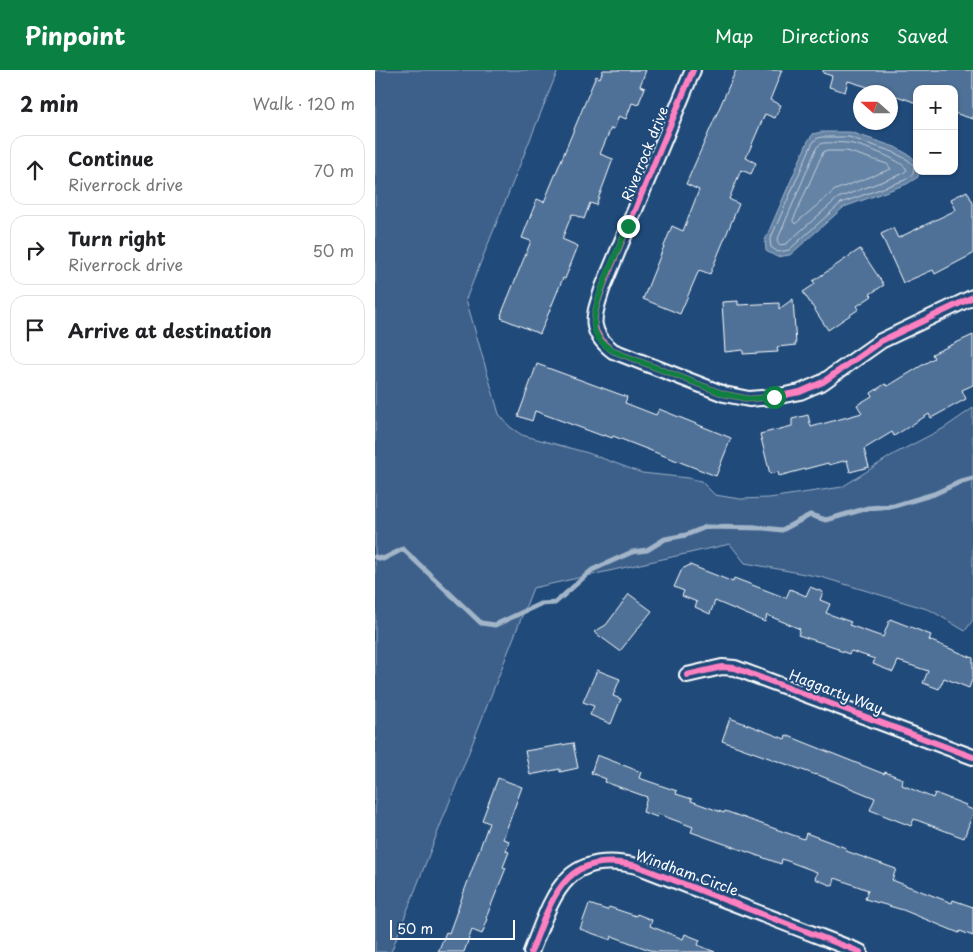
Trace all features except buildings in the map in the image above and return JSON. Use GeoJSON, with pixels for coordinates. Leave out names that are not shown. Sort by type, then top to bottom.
{"type":"FeatureCollection","features":[{"type":"Feature","properties":{"kind":"street","name":"Riverrock drive"},"geometry":{"type":"LineString","coordinates":[[693,70],[600,295],[595,312],[595,330],[601,342],[607,347],[724,394],[749,399],[774,397],[800,392],[823,382],[881,341],[973,298]]}},
{"type":"Feature","properties":{"kind":"street","name":"Haggarty Way"},"geometry":{"type":"LineString","coordinates":[[687,675],[722,667],[735,668],[973,756]]}},
{"type":"Feature","properties":{"kind":"street","name":"Windham Circle"},"geometry":{"type":"LineString","coordinates":[[531,952],[551,903],[565,881],[573,874],[585,868],[604,862],[637,866],[860,952]]}},
{"type":"Feature","properties":{"kind":"shaded area"},"geometry":{"type":"Polygon","coordinates":[[[375,70],[558,70],[466,299],[499,414],[510,427],[522,435],[588,453],[642,473],[701,481],[715,495],[740,499],[769,498],[842,487],[894,454],[944,428],[973,408],[973,620],[965,631],[930,610],[821,577],[745,563],[730,544],[533,588],[391,952],[375,952],[375,70]]]}},
{"type":"Feature","properties":{"kind":"water"},"geometry":{"type":"Polygon","coordinates":[[[821,132],[850,132],[895,147],[913,158],[913,175],[918,175],[918,177],[907,184],[844,207],[790,255],[777,257],[766,251],[765,240],[808,141],[813,134],[821,132]]]}},
{"type":"Feature","properties":{"kind":"waterway"},"geometry":{"type":"LineString","coordinates":[[375,557],[383,559],[403,549],[481,623],[495,625],[540,604],[555,603],[592,570],[632,552],[647,550],[665,539],[686,535],[706,527],[782,530],[810,515],[826,520],[868,508],[894,506],[934,494],[958,483],[973,479]]}},
{"type":"Feature","properties":{"kind":"cycle path"},"geometry":{"type":"LineString","coordinates":[[693,70],[603,287],[597,306],[595,314],[596,329],[604,343],[613,351],[724,394],[749,399],[774,397],[800,392],[823,382],[881,341],[973,297]]}},
{"type":"Feature","properties":{"kind":"cycle path"},"geometry":{"type":"LineString","coordinates":[[687,675],[722,667],[735,668],[973,757]]}},
{"type":"Feature","properties":{"kind":"cycle path"},"geometry":{"type":"LineString","coordinates":[[531,952],[555,896],[565,882],[577,871],[593,864],[612,863],[637,866],[860,952]]}},
{"type":"Feature","properties":{"kind":"route"},"geometry":{"type":"LineString","coordinates":[[628,226],[595,312],[595,330],[601,342],[613,351],[724,394],[749,399],[774,397]]}}]}
